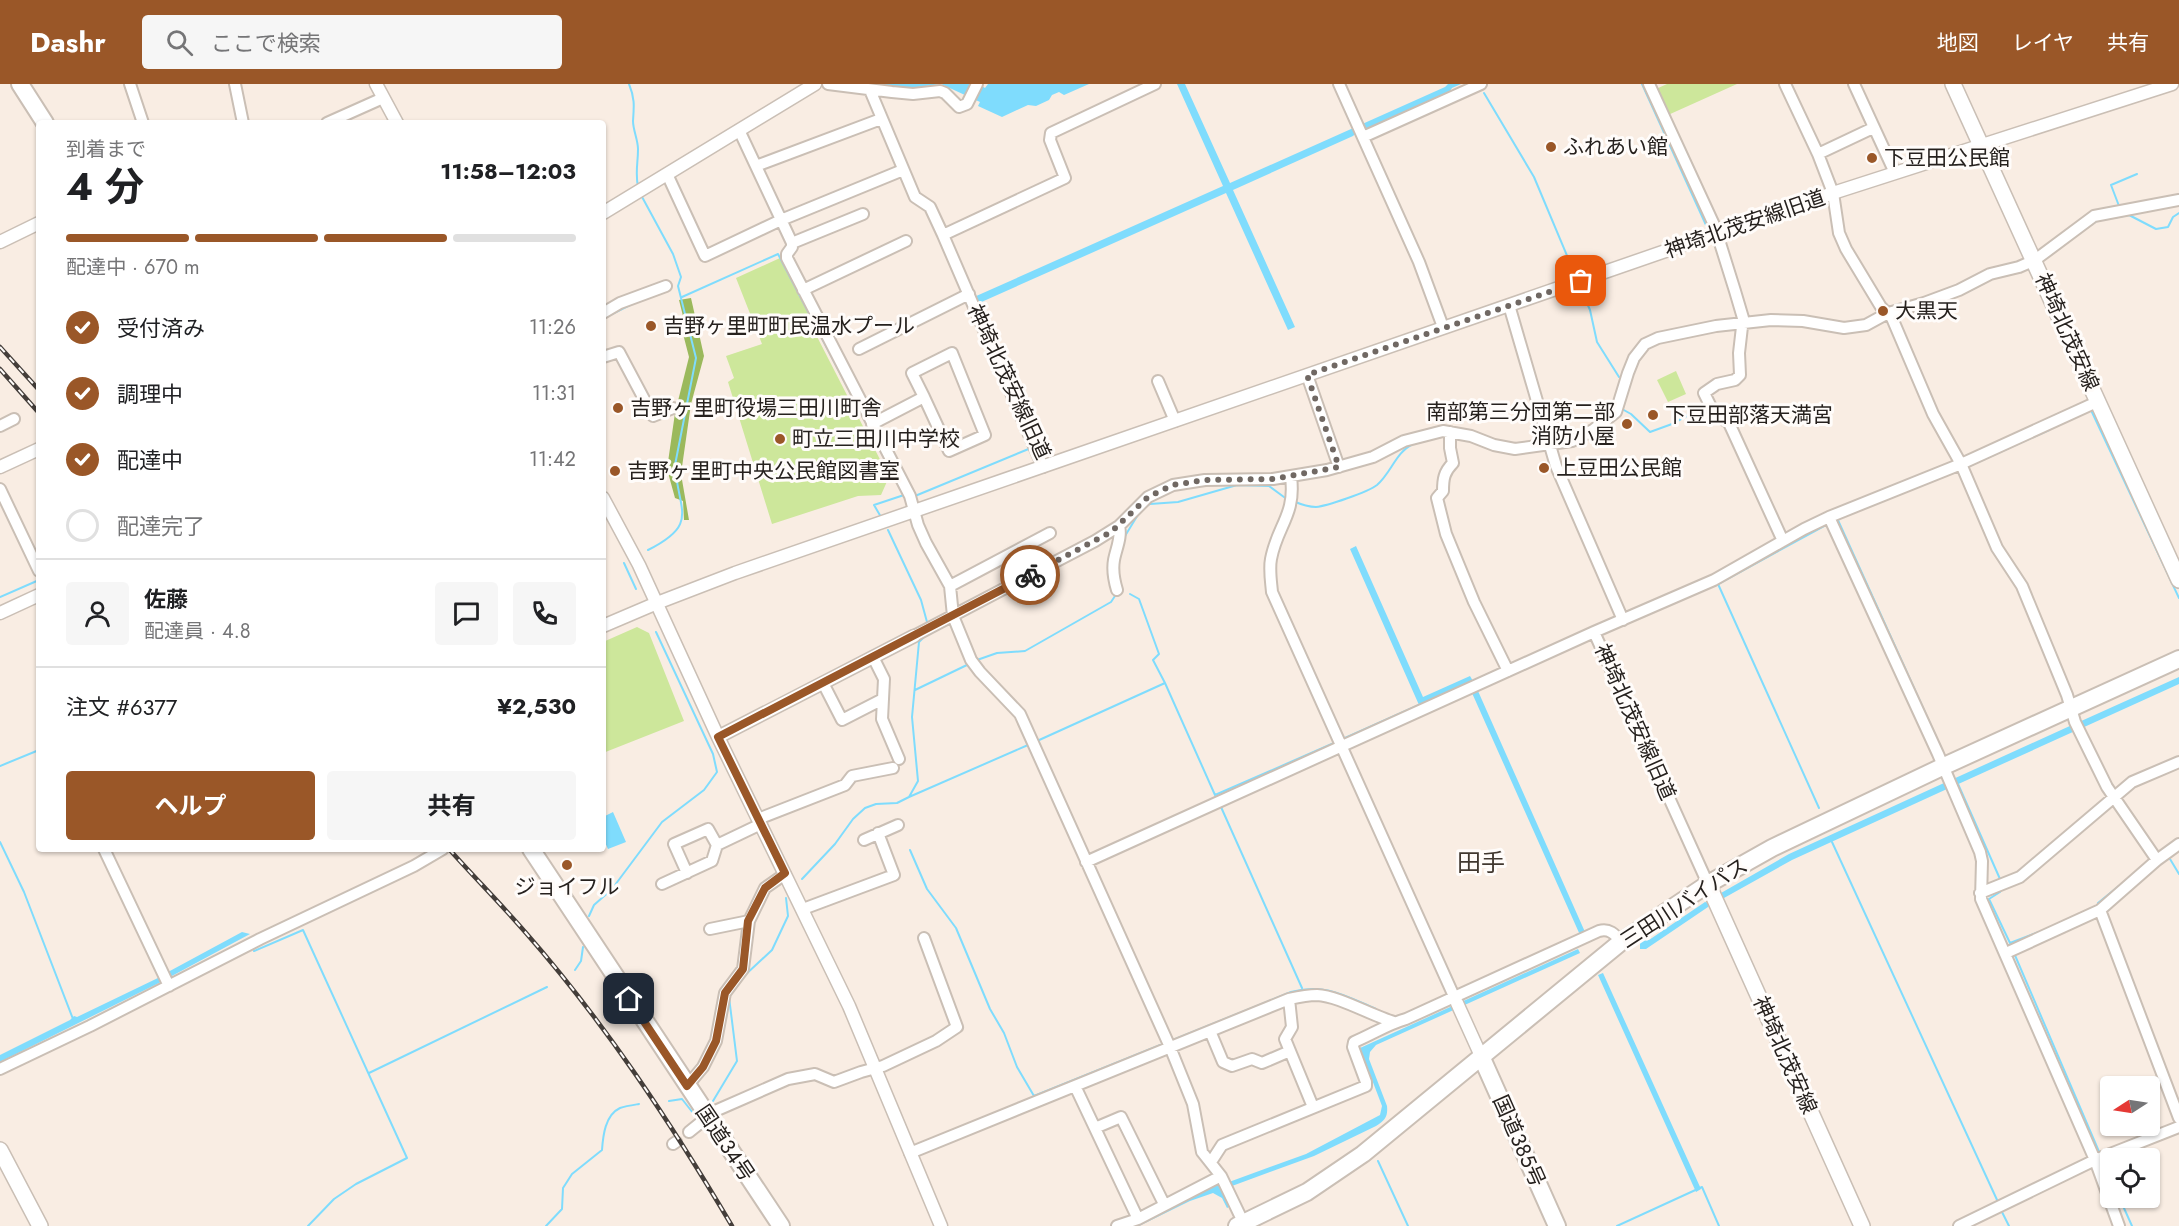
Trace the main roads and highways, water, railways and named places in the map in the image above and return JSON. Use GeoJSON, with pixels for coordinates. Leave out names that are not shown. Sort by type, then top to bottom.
{"type":"FeatureCollection","features":[{"type":"Feature","properties":{"kind":"highway"},"geometry":{"type":"LineString","coordinates":[[20,84],[43,120]]}},
{"type":"Feature","properties":{"kind":"highway","name":"三田川バイパス"},"geometry":{"type":"LineString","coordinates":[[1242,1225],[1307,1192],[1363,1154],[1621,942],[1708,884],[1772,848],[1942,767],[2179,659]]}},
{"type":"Feature","properties":{"kind":"highway","name":"国道34号"},"geometry":{"type":"LineString","coordinates":[[533,852],[781,1226]]}},
{"type":"Feature","properties":{"kind":"highway","name":"国道385号"},"geometry":{"type":"LineString","coordinates":[[1480,1056],[1557,1226]]}},
{"type":"Feature","properties":{"kind":"main road","name":"神埼北茂安線"},"geometry":{"type":"LineString","coordinates":[[1953,84],[2179,580]]}},
{"type":"Feature","properties":{"kind":"main road","name":"神埼北茂安線"},"geometry":{"type":"LineString","coordinates":[[1708,884],[1862,1226]]}},
{"type":"Feature","properties":{"kind":"main road"},"geometry":{"type":"LineString","coordinates":[[0,1150],[40,1226]]}},
{"type":"Feature","properties":{"kind":"water"},"geometry":{"type":"Polygon","coordinates":[[[872,84],[941,84],[893,87],[872,84]]]}},
{"type":"Feature","properties":{"kind":"water"},"geometry":{"type":"Polygon","coordinates":[[[941,84],[979,84],[985,88],[988,84],[1089,84],[1064,95],[1059,92],[1036,106],[1028,105],[1002,117],[978,106],[980,102],[941,84]]]}},
{"type":"Feature","properties":{"kind":"water"},"geometry":{"type":"Polygon","coordinates":[[[1177,84],[1185,84],[1230,183],[1448,84],[1461,84],[1452,88],[1448,94],[1370,129],[1357,132],[1353,136],[1233,190],[1295,327],[1288,330],[1226,193],[977,304],[974,297],[1223,186],[1177,84]]]}},
{"type":"Feature","properties":{"kind":"water"},"geometry":{"type":"Polygon","coordinates":[[[1356,546],[1423,697],[1470,676],[1473,681],[1419,705],[1350,549],[1356,546]]]}},
{"type":"Feature","properties":{"kind":"water"},"geometry":{"type":"Polygon","coordinates":[[[2179,677],[2179,684],[2082,728],[2079,722],[2179,677]]]}},
{"type":"Feature","properties":{"kind":"water"},"geometry":{"type":"Polygon","coordinates":[[[1478,691],[1585,932],[1580,935],[1472,693],[1478,691]]]}},
{"type":"Feature","properties":{"kind":"water"},"geometry":{"type":"Polygon","coordinates":[[[2072,725],[2075,731],[1954,786],[1951,780],[2072,725]]]}},
{"type":"Feature","properties":{"kind":"water"},"geometry":{"type":"Polygon","coordinates":[[[1944,783],[1947,789],[1792,860],[1724,898],[1721,896],[1721,893],[1789,854],[1944,783]]]}},
{"type":"Feature","properties":{"kind":"water"},"geometry":{"type":"Polygon","coordinates":[[[613,812],[626,842],[608,849],[606,845],[606,816],[613,812]]]}},
{"type":"Feature","properties":{"kind":"water"},"geometry":{"type":"Polygon","coordinates":[[[1705,902],[1709,903],[1708,907],[1646,949],[1640,949],[1640,941],[1649,940],[1705,902]]]}},
{"type":"Feature","properties":{"kind":"water"},"geometry":{"type":"Polygon","coordinates":[[[242,932],[250,934],[170,977],[168,972],[242,932]]]}},
{"type":"Feature","properties":{"kind":"water"},"geometry":{"type":"Polygon","coordinates":[[[1578,949],[1580,953],[1376,1045],[1370,1052],[1369,1059],[1387,1106],[1387,1113],[1382,1122],[1314,1156],[1232,1186],[1229,1182],[1306,1154],[1380,1115],[1382,1106],[1360,1048],[1578,949]]]}},
{"type":"Feature","properties":{"kind":"water"},"geometry":{"type":"Polygon","coordinates":[[[1603,973],[1701,1189],[1696,1192],[1598,975],[1603,973]]]}},
{"type":"Feature","properties":{"kind":"water"},"geometry":{"type":"Polygon","coordinates":[[[160,977],[163,981],[0,1062],[0,1055],[74,1016],[77,1017],[160,977]]]}},
{"type":"Feature","properties":{"kind":"water"},"geometry":{"type":"Polygon","coordinates":[[[1220,1182],[1231,1206],[1227,1208],[1222,1198],[1213,1193],[1190,1201],[1139,1226],[1131,1226],[1220,1182]]]}},
{"type":"Feature","properties":{"kind":"waterway"},"geometry":{"type":"LineString","coordinates":[[629,84],[633,98],[633,124],[638,146],[638,187]]}},
{"type":"Feature","properties":{"kind":"waterway"},"geometry":{"type":"LineString","coordinates":[[1642,84],[1706,225]]}},
{"type":"Feature","properties":{"kind":"waterway"},"geometry":{"type":"LineString","coordinates":[[1484,93],[1534,177],[1576,277]]}},
{"type":"Feature","properties":{"kind":"waterway"},"geometry":{"type":"LineString","coordinates":[[2119,206],[2111,185],[2137,174]]}},
{"type":"Feature","properties":{"kind":"waterway"},"geometry":{"type":"LineString","coordinates":[[641,195],[673,254],[681,277],[678,286],[696,358],[675,465],[682,515],[680,524],[675,532],[664,541],[648,550]]}},
{"type":"Feature","properties":{"kind":"waterway"},"geometry":{"type":"LineString","coordinates":[[2113,218],[2129,215],[2156,229],[2168,227],[2173,217],[2179,213]]}},
{"type":"Feature","properties":{"kind":"waterway"},"geometry":{"type":"LineString","coordinates":[[2081,232],[2098,220]]}},
{"type":"Feature","properties":{"kind":"waterway"},"geometry":{"type":"LineString","coordinates":[[682,297],[778,254],[862,415]]}},
{"type":"Feature","properties":{"kind":"waterway"},"geometry":{"type":"LineString","coordinates":[[2005,276],[2031,268]]}},
{"type":"Feature","properties":{"kind":"waterway"},"geometry":{"type":"LineString","coordinates":[[1967,292],[1988,281]]}},
{"type":"Feature","properties":{"kind":"waterway"},"geometry":{"type":"LineString","coordinates":[[1579,285],[1590,310],[1597,342],[1619,377]]}},
{"type":"Feature","properties":{"kind":"waterway"},"geometry":{"type":"LineString","coordinates":[[978,302],[1030,421],[1029,424]]}},
{"type":"Feature","properties":{"kind":"waterway"},"geometry":{"type":"LineString","coordinates":[[606,317],[634,303]]}},
{"type":"Feature","properties":{"kind":"waterway"},"geometry":{"type":"LineString","coordinates":[[1622,409],[1631,414],[1650,432],[1672,424],[1701,408],[1706,409]]}},
{"type":"Feature","properties":{"kind":"waterway"},"geometry":{"type":"LineString","coordinates":[[2090,411],[2179,598]]}},
{"type":"Feature","properties":{"kind":"waterway"},"geometry":{"type":"LineString","coordinates":[[1736,425],[1739,433]]}},
{"type":"Feature","properties":{"kind":"waterway"},"geometry":{"type":"LineString","coordinates":[[1967,467],[2049,430]]}},
{"type":"Feature","properties":{"kind":"waterway"},"geometry":{"type":"LineString","coordinates":[[1293,501],[1316,507],[1372,488],[1382,480],[1402,452],[1413,444]]}},
{"type":"Feature","properties":{"kind":"waterway"},"geometry":{"type":"LineString","coordinates":[[915,496],[1031,448]]}},
{"type":"Feature","properties":{"kind":"waterway"},"geometry":{"type":"LineString","coordinates":[[1145,507],[1150,504],[1178,502],[1237,485],[1269,486],[1288,500]]}},
{"type":"Feature","properties":{"kind":"waterway"},"geometry":{"type":"LineString","coordinates":[[881,517],[874,505],[904,495]]}},
{"type":"Feature","properties":{"kind":"waterway"},"geometry":{"type":"LineString","coordinates":[[1125,536],[1139,513]]}},
{"type":"Feature","properties":{"kind":"waterway"},"geometry":{"type":"LineString","coordinates":[[1837,518],[1942,750]]}},
{"type":"Feature","properties":{"kind":"waterway"},"geometry":{"type":"LineString","coordinates":[[1819,808],[1718,584],[1824,526]]}},
{"type":"Feature","properties":{"kind":"waterway"},"geometry":{"type":"LineString","coordinates":[[888,530],[921,600],[927,622]]}},
{"type":"Feature","properties":{"kind":"waterway"},"geometry":{"type":"LineString","coordinates":[[624,563],[636,589]]}},
{"type":"Feature","properties":{"kind":"waterway"},"geometry":{"type":"LineString","coordinates":[[0,597],[36,581]]}},
{"type":"Feature","properties":{"kind":"waterway"},"geometry":{"type":"LineString","coordinates":[[977,660],[997,653],[1025,651],[1111,602],[1117,593]]}},
{"type":"Feature","properties":{"kind":"waterway"},"geometry":{"type":"LineString","coordinates":[[1130,594],[1139,599],[1159,654],[1153,660],[1165,683]]}},
{"type":"Feature","properties":{"kind":"waterway"},"geometry":{"type":"LineString","coordinates":[[589,916],[594,905],[612,889],[662,822],[704,790],[717,772],[713,754],[656,632]]}},
{"type":"Feature","properties":{"kind":"waterway"},"geometry":{"type":"LineString","coordinates":[[802,879],[865,808],[876,804],[897,803],[909,797],[918,781],[912,717],[919,642],[926,635]]}},
{"type":"Feature","properties":{"kind":"waterway"},"geometry":{"type":"LineString","coordinates":[[915,690],[969,664]]}},
{"type":"Feature","properties":{"kind":"waterway"},"geometry":{"type":"LineString","coordinates":[[1037,741],[1165,683],[1215,795],[1334,743]]}},
{"type":"Feature","properties":{"kind":"waterway"},"geometry":{"type":"LineString","coordinates":[[1345,738],[1419,705]]}},
{"type":"Feature","properties":{"kind":"waterway"},"geometry":{"type":"LineString","coordinates":[[909,797],[1028,745]]}},
{"type":"Feature","properties":{"kind":"waterway"},"geometry":{"type":"LineString","coordinates":[[0,766],[36,751]]}},
{"type":"Feature","properties":{"kind":"waterway"},"geometry":{"type":"LineString","coordinates":[[1958,784],[2000,879]]}},
{"type":"Feature","properties":{"kind":"waterway"},"geometry":{"type":"LineString","coordinates":[[1221,807],[1302,988]]}},
{"type":"Feature","properties":{"kind":"waterway"},"geometry":{"type":"LineString","coordinates":[[0,842],[24,892],[73,1019]]}},
{"type":"Feature","properties":{"kind":"waterway"},"geometry":{"type":"LineString","coordinates":[[1832,842],[1998,1202]]}},
{"type":"Feature","properties":{"kind":"waterway"},"geometry":{"type":"LineString","coordinates":[[910,850],[927,889],[956,928],[990,1009],[1004,1033],[1017,1067],[1034,1096],[1163,1044]]}},
{"type":"Feature","properties":{"kind":"waterway"},"geometry":{"type":"LineString","coordinates":[[2170,859],[2179,874]]}},
{"type":"Feature","properties":{"kind":"waterway"},"geometry":{"type":"LineString","coordinates":[[2098,903],[2119,886]]}},
{"type":"Feature","properties":{"kind":"waterway"},"geometry":{"type":"LineString","coordinates":[[2000,892],[1989,899],[2010,943],[2039,932]]}},
{"type":"Feature","properties":{"kind":"waterway"},"geometry":{"type":"LineString","coordinates":[[744,976],[772,950],[788,916],[786,898]]}},
{"type":"Feature","properties":{"kind":"waterway"},"geometry":{"type":"LineString","coordinates":[[254,951],[303,930],[407,1158],[356,1184],[334,1199],[308,1226]]}},
{"type":"Feature","properties":{"kind":"waterway"},"geometry":{"type":"LineString","coordinates":[[575,970],[581,961],[583,947]]}},
{"type":"Feature","properties":{"kind":"waterway"},"geometry":{"type":"LineString","coordinates":[[2014,953],[2100,1154]]}},
{"type":"Feature","properties":{"kind":"waterway"},"geometry":{"type":"LineString","coordinates":[[369,1073],[547,987]]}},
{"type":"Feature","properties":{"kind":"waterway"},"geometry":{"type":"LineString","coordinates":[[713,1101],[737,1061],[729,997],[734,990]]}},
{"type":"Feature","properties":{"kind":"waterway"},"geometry":{"type":"LineString","coordinates":[[1173,1040],[1291,992],[1303,990],[1335,992],[1376,1009]]}},
{"type":"Feature","properties":{"kind":"waterway"},"geometry":{"type":"LineString","coordinates":[[669,1101],[682,1099],[693,1113]]}},
{"type":"Feature","properties":{"kind":"waterway"},"geometry":{"type":"LineString","coordinates":[[546,1226],[562,1209],[563,1188],[572,1174],[602,1150],[606,1126],[611,1116],[620,1108],[639,1104]]}},
{"type":"Feature","properties":{"kind":"waterway"},"geometry":{"type":"LineString","coordinates":[[1378,1161],[1408,1226]]}},
{"type":"Feature","properties":{"kind":"waterway"},"geometry":{"type":"LineString","coordinates":[[1617,1226],[1702,1187],[1719,1226]]}},
{"type":"Feature","properties":{"kind":"waterway"},"geometry":{"type":"LineString","coordinates":[[2124,1208],[2132,1226]]}},
{"type":"Feature","properties":{"kind":"waterway"},"geometry":{"type":"LineString","coordinates":[[2001,1210],[2009,1226]]}},
{"type":"Feature","properties":{"kind":"railway"},"geometry":{"type":"LineString","coordinates":[[0,347],[36,387]]}},
{"type":"Feature","properties":{"kind":"railway"},"geometry":{"type":"LineString","coordinates":[[0,369],[36,410]]}},
{"type":"Feature","properties":{"kind":"railway"},"geometry":{"type":"LineString","coordinates":[[452,852],[555,967],[610,1038],[661,1112],[732,1226]]}},
{"type":"Feature","properties":{"kind":"place","name":"ふれあい館"},"geometry":{"type":"Point","coordinates":[1551,147]}},
{"type":"Feature","properties":{"kind":"place","name":"下豆田公民館"},"geometry":{"type":"Point","coordinates":[1872,158]}},
{"type":"Feature","properties":{"kind":"place","name":"大黒天"},"geometry":{"type":"Point","coordinates":[1883,311]}},
{"type":"Feature","properties":{"kind":"place","name":"吉野ヶ里町町民温水プール"},"geometry":{"type":"Point","coordinates":[651,326]}},
{"type":"Feature","properties":{"kind":"place","name":"吉野ヶ里町役場三田川町舎"},"geometry":{"type":"Point","coordinates":[618,408]}},
{"type":"Feature","properties":{"kind":"place","name":"下豆田部落天満宮"},"geometry":{"type":"Point","coordinates":[1653,415]}},
{"type":"Feature","properties":{"kind":"place","name":"南部第三分団第二部 消防小屋"},"geometry":{"type":"Point","coordinates":[1627,424]}},
{"type":"Feature","properties":{"kind":"place","name":"町立三田川中学校"},"geometry":{"type":"Point","coordinates":[780,439]}},
{"type":"Feature","properties":{"kind":"place","name":"上豆田公民館"},"geometry":{"type":"Point","coordinates":[1544,468]}},
{"type":"Feature","properties":{"kind":"place","name":"吉野ヶ里町中央公民館図書室"},"geometry":{"type":"Point","coordinates":[615,471]}},
{"type":"Feature","properties":{"kind":"place","name":"ジョイフル"},"geometry":{"type":"Point","coordinates":[567,865]}},
{"type":"Feature","properties":{"kind":"district","name":"田手"},"geometry":{"type":"Point","coordinates":[1481,863]}}]}
